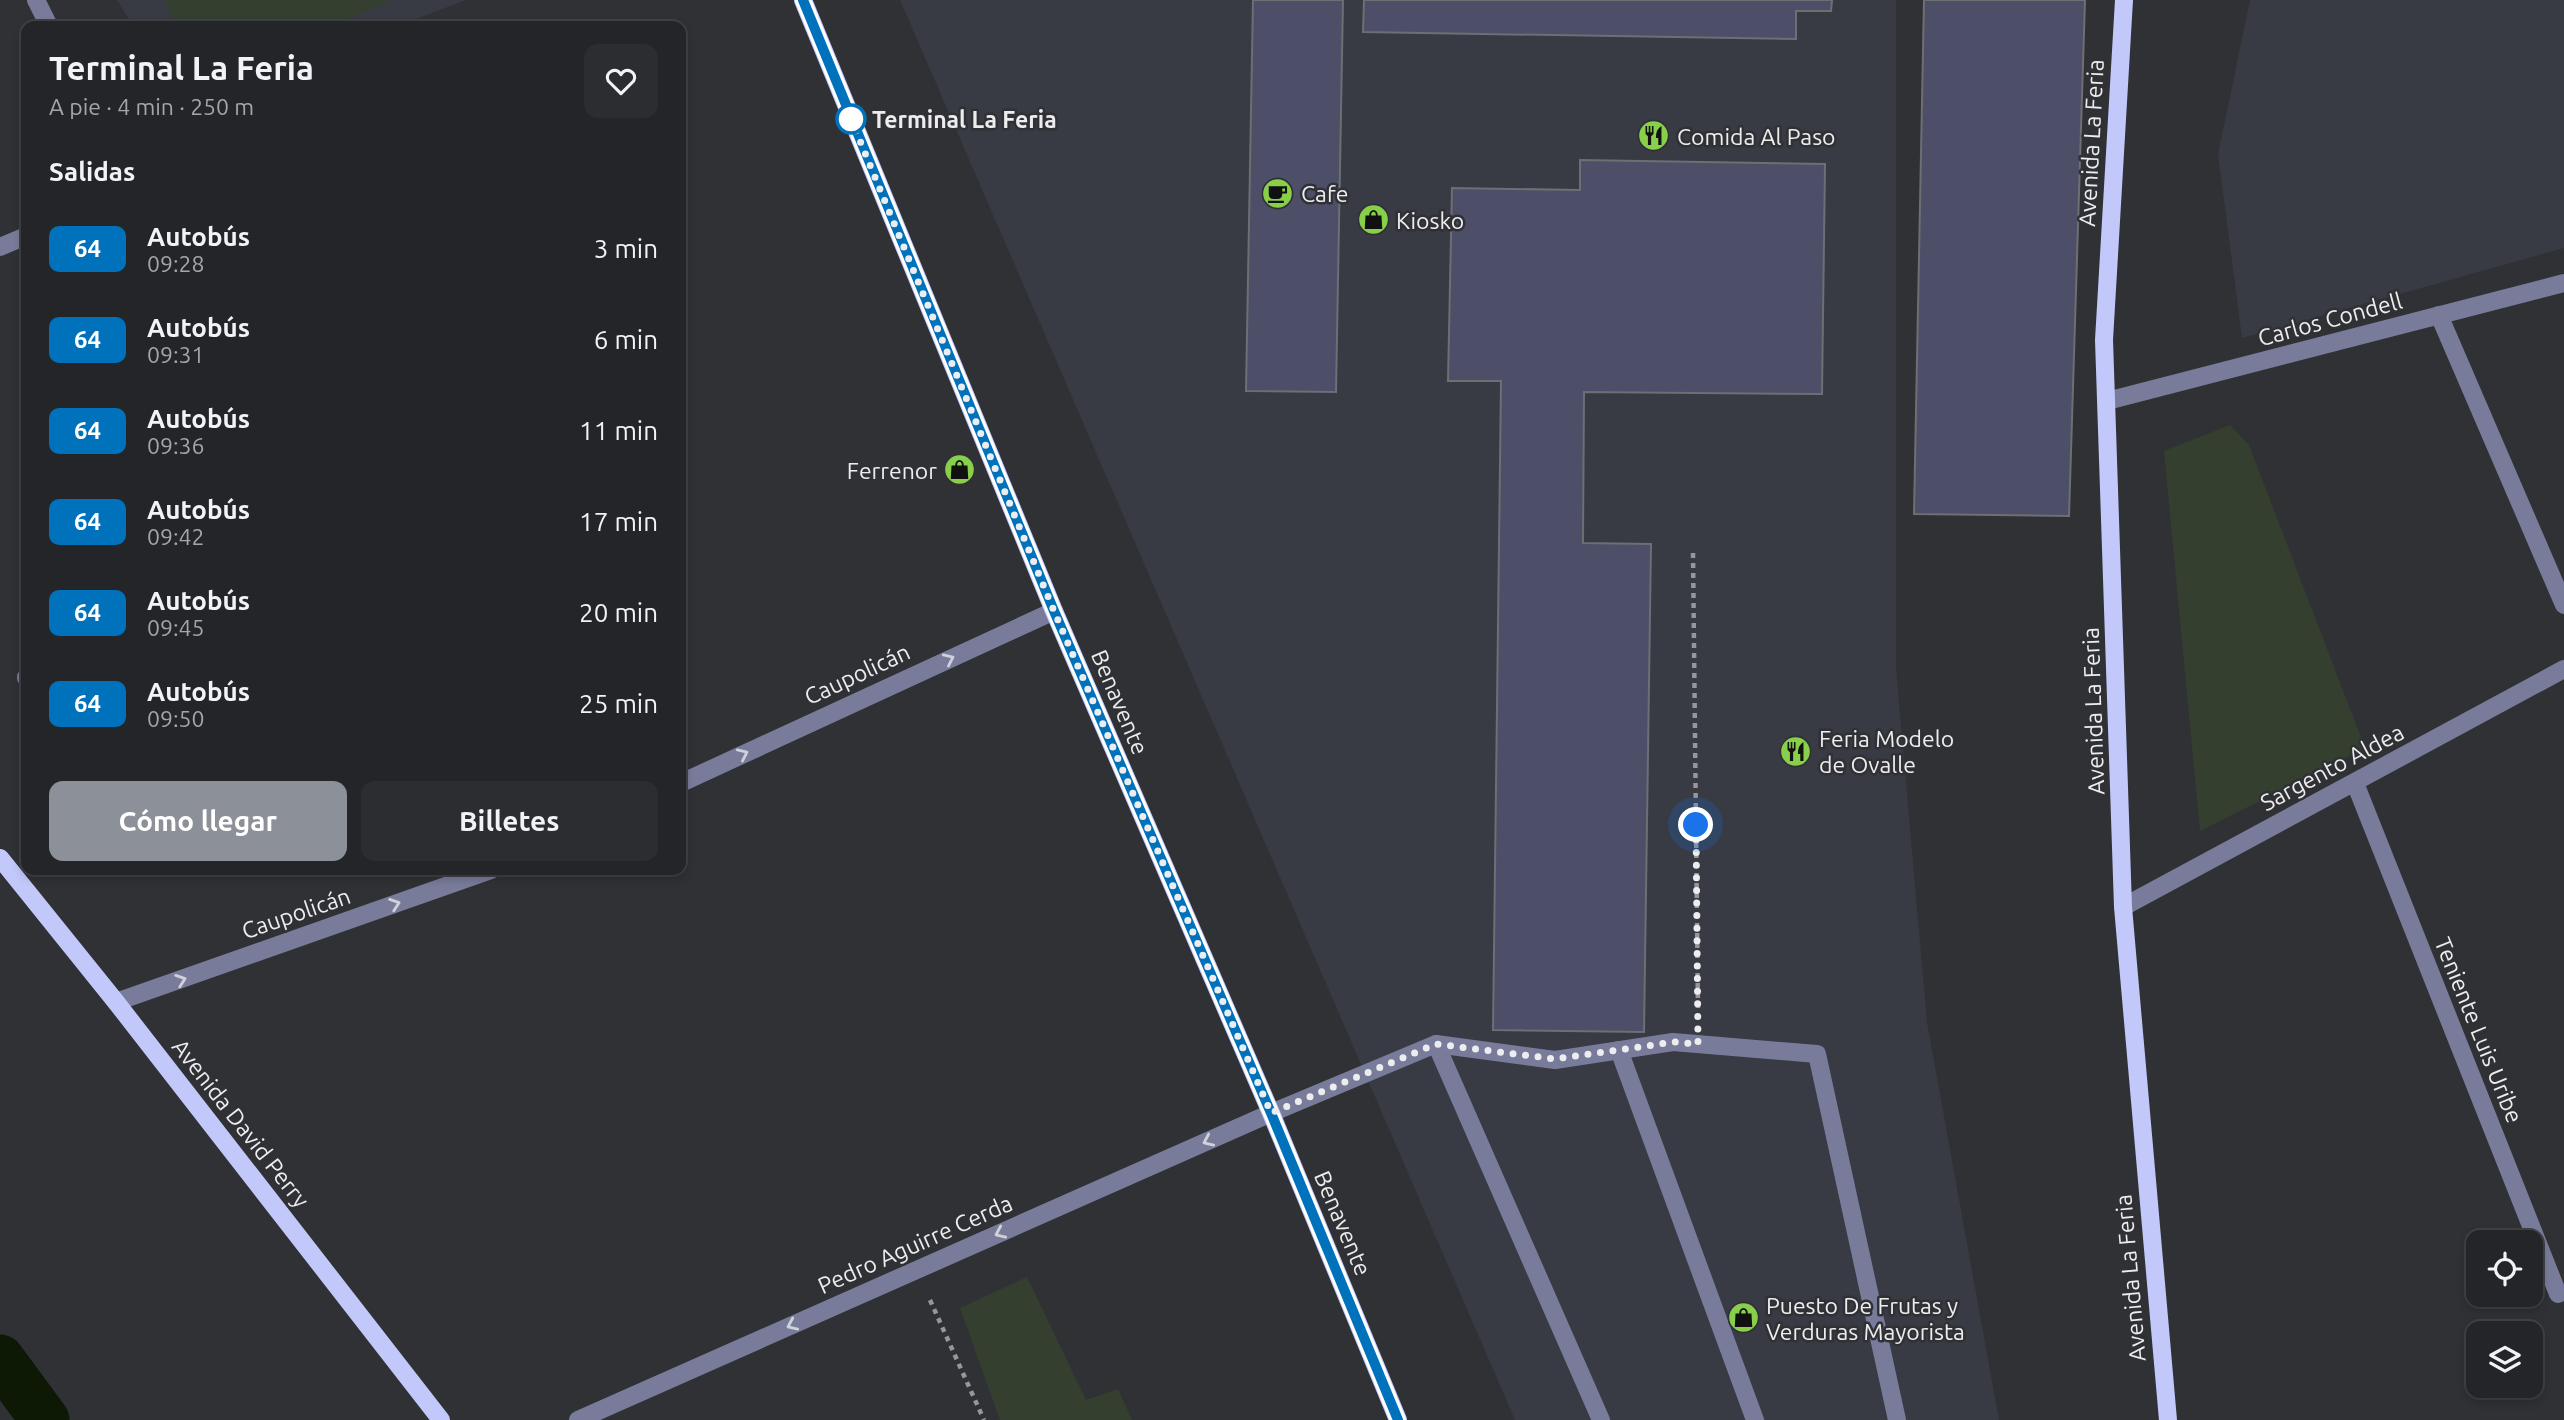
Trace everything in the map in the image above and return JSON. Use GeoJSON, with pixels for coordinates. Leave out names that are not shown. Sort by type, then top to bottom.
{"type":"FeatureCollection","features":[{"type":"Feature","properties":{"kind":"main road","name":"Benavente"},"geometry":{"type":"LineString","coordinates":[[803,0],[1054,611],[1271,1113],[1398,1420]]}},
{"type":"Feature","properties":{"kind":"main road","name":"Avenida La Feria"},"geometry":{"type":"LineString","coordinates":[[2124,0],[2104,340],[2123,907],[2168,1420]]}},
{"type":"Feature","properties":{"kind":"main road","name":"Avenida David Perry"},"geometry":{"type":"LineString","coordinates":[[0,858],[116,1002],[441,1420]]}},
{"type":"Feature","properties":{"kind":"street"},"geometry":{"type":"LineString","coordinates":[[36,0],[46,21]]}},
{"type":"Feature","properties":{"kind":"street"},"geometry":{"type":"LineString","coordinates":[[0,247],[21,238]]}},
{"type":"Feature","properties":{"kind":"street","name":"Carlos Condell"},"geometry":{"type":"LineString","coordinates":[[2108,401],[2564,283]]}},
{"type":"Feature","properties":{"kind":"street"},"geometry":{"type":"LineString","coordinates":[[2439,315],[2564,605]]}},
{"type":"Feature","properties":{"kind":"street","name":"Caupolicán"},"geometry":{"type":"LineString","coordinates":[[686,780],[1054,611]]}},
{"type":"Feature","properties":{"kind":"street","name":"Sargento Aldea"},"geometry":{"type":"LineString","coordinates":[[2123,907],[2564,669]]}},
{"type":"Feature","properties":{"kind":"street","name":"Teniente Luis Uribe"},"geometry":{"type":"LineString","coordinates":[[2355,783],[2558,1294]]}},
{"type":"Feature","properties":{"kind":"street","name":"Caupolicán"},"geometry":{"type":"LineString","coordinates":[[116,1002],[473,875]]}},
{"type":"Feature","properties":{"kind":"street"},"geometry":{"type":"LineString","coordinates":[[1436,1044],[1555,1059],[1674,1042],[1817,1054],[1897,1420]]}},
{"type":"Feature","properties":{"kind":"street"},"geometry":{"type":"LineString","coordinates":[[1436,1044],[1601,1420]]}},
{"type":"Feature","properties":{"kind":"street","name":"Pedro Aguirre Cerda"},"geometry":{"type":"LineString","coordinates":[[578,1420],[1271,1113],[1436,1044]]}},
{"type":"Feature","properties":{"kind":"street"},"geometry":{"type":"LineString","coordinates":[[1619,1050],[1755,1420]]}},
{"type":"Feature","properties":{"kind":"path"},"geometry":{"type":"LineString","coordinates":[[1693,553],[1698,1044]]}},
{"type":"Feature","properties":{"kind":"path"},"geometry":{"type":"LineString","coordinates":[[917,1270],[985,1420]]}},
{"type":"Feature","properties":{"kind":"shaded area"},"geometry":{"type":"Polygon","coordinates":[[[117,0],[466,0],[411,21],[130,21],[117,0]]]}},
{"type":"Feature","properties":{"kind":"shaded area","name":"Feria Modelo de Ovalle"},"geometry":{"type":"Polygon","coordinates":[[[900,0],[1896,0],[1896,668],[1927,1022],[1999,1420],[1515,1420],[900,0]]]}},
{"type":"Feature","properties":{"kind":"shaded area"},"geometry":{"type":"Polygon","coordinates":[[[2250,0],[2564,0],[2564,248],[2242,338],[2218,154],[2250,0]]]}},
{"type":"Feature","properties":{"kind":"green space"},"geometry":{"type":"Polygon","coordinates":[[[165,0],[390,0],[345,21],[175,21],[165,0]]]}},
{"type":"Feature","properties":{"kind":"green space"},"geometry":{"type":"Polygon","coordinates":[[[2230,425],[2249,445],[2365,748],[2200,831],[2164,451],[2230,425]]]}},
{"type":"Feature","properties":{"kind":"green space"},"geometry":{"type":"Polygon","coordinates":[[[1027,1277],[1086,1400],[1118,1389],[1132,1420],[1000,1420],[960,1308],[1027,1277]]]}},
{"type":"Feature","properties":{"kind":"building"},"geometry":{"type":"Polygon","coordinates":[[[1253,0],[1343,0],[1336,392],[1246,391],[1253,0]]]}},
{"type":"Feature","properties":{"kind":"building"},"geometry":{"type":"Polygon","coordinates":[[[1364,0],[1832,0],[1831,11],[1796,11],[1796,39],[1363,32],[1364,0]]]}},
{"type":"Feature","properties":{"kind":"building"},"geometry":{"type":"Polygon","coordinates":[[[1924,0],[2085,0],[2069,516],[1914,514],[1924,0]]]}},
{"type":"Feature","properties":{"kind":"building"},"geometry":{"type":"Polygon","coordinates":[[[1580,160],[1825,164],[1822,394],[1584,392],[1583,543],[1651,544],[1644,1032],[1493,1030],[1501,381],[1448,381],[1452,188],[1580,190],[1580,160]]]}},
{"type":"Feature","properties":{"kind":"waterway"},"geometry":{"type":"LineString","coordinates":[[0,1359],[45,1420]]}},
{"type":"Feature","properties":{"kind":"bus line","name":"64"},"geometry":{"type":"LineString","coordinates":[[803,0],[1054,611],[1271,1113],[1398,1420]]}},
{"type":"Feature","properties":{"kind":"place","name":"Terminal La Feria"},"geometry":{"type":"Point","coordinates":[851,119]}},
{"type":"Feature","properties":{"kind":"place","name":"Comida Al Paso"},"geometry":{"type":"Point","coordinates":[1654,136]}},
{"type":"Feature","properties":{"kind":"place","name":"Cafe"},"geometry":{"type":"Point","coordinates":[1278,193]}},
{"type":"Feature","properties":{"kind":"place","name":"Kiosko"},"geometry":{"type":"Point","coordinates":[1373,220]}},
{"type":"Feature","properties":{"kind":"place","name":"Ferrenor"},"geometry":{"type":"Point","coordinates":[960,470]}},
{"type":"Feature","properties":{"kind":"place","name":"Feria Modelo de Ovalle"},"geometry":{"type":"Point","coordinates":[1796,751]}},
{"type":"Feature","properties":{"kind":"place","name":"Puesto De Frutas y Verduras Mayorista"},"geometry":{"type":"Point","coordinates":[1743,1318]}},
{"type":"Feature","properties":{"kind":"route"},"geometry":{"type":"LineString","coordinates":[[851,119],[1054,611],[1271,1113],[1436,1044],[1555,1059],[1674,1042],[1698,1044],[1696,825]]}}]}
